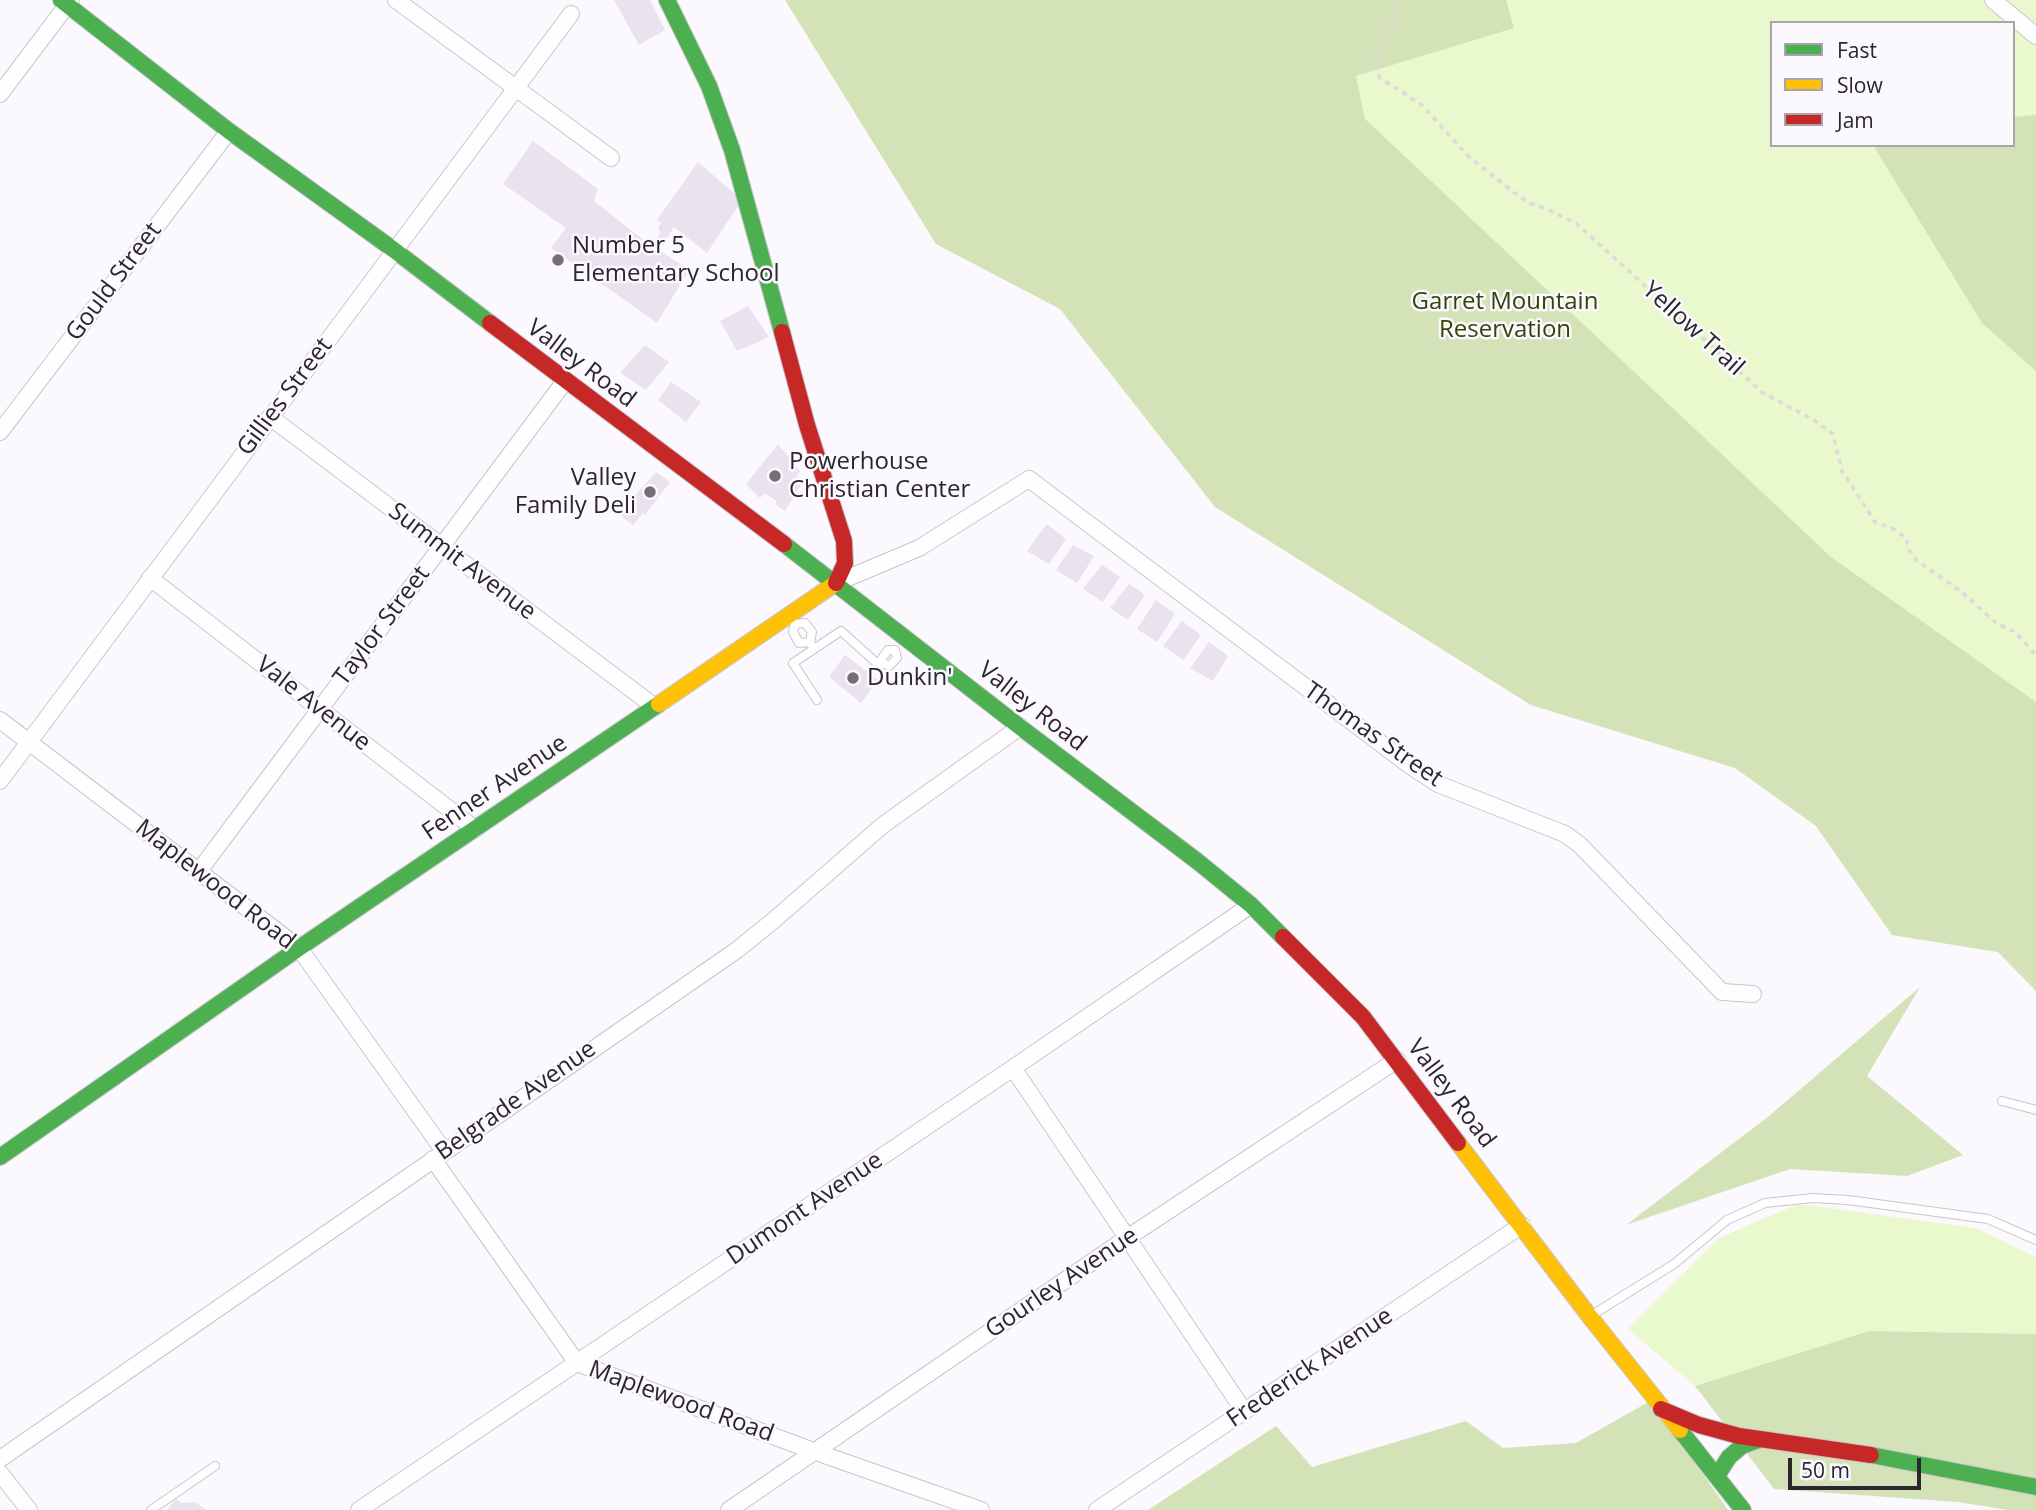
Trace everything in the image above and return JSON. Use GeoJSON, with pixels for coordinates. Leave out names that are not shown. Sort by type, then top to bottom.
{"type":"FeatureCollection","features":[{"type":"Feature","properties":{"kind":"main road"},"geometry":{"type":"LineString","coordinates":[[667,0],[709,86],[732,150],[807,425],[844,541],[845,563],[836,583]]}},
{"type":"Feature","properties":{"kind":"main road","name":"Valley Road"},"geometry":{"type":"LineString","coordinates":[[67,2],[229,131],[394,250],[836,583],[900,644],[1020,727],[1251,905],[1363,1017],[1590,1317],[1743,1510]]}},
{"type":"Feature","properties":{"kind":"main road","name":"Fenner Avenue"},"geometry":{"type":"LineString","coordinates":[[0,1157],[299,948],[655,707],[792,620],[836,583]]}},
{"type":"Feature","properties":{"kind":"main road"},"geometry":{"type":"LineString","coordinates":[[1661,1409],[1699,1425],[1739,1436],[1849,1451],[2036,1487]]}},
{"type":"Feature","properties":{"kind":"main road"},"geometry":{"type":"LineString","coordinates":[[1717,1476],[1729,1457],[1742,1446],[1761,1439]]}},
{"type":"Feature","properties":{"kind":"street"},"geometry":{"type":"LineString","coordinates":[[396,0],[611,158]]}},
{"type":"Feature","properties":{"kind":"street"},"geometry":{"type":"LineString","coordinates":[[1993,0],[2036,36]]}},
{"type":"Feature","properties":{"kind":"street"},"geometry":{"type":"LineString","coordinates":[[0,94],[67,2]]}},
{"type":"Feature","properties":{"kind":"street","name":"Gillies Street"},"geometry":{"type":"LineString","coordinates":[[0,781],[571,14]]}},
{"type":"Feature","properties":{"kind":"street","name":"Gould Street"},"geometry":{"type":"LineString","coordinates":[[0,432],[229,131]]}},
{"type":"Feature","properties":{"kind":"street","name":"Taylor Street"},"geometry":{"type":"LineString","coordinates":[[199,871],[565,381]]}},
{"type":"Feature","properties":{"kind":"street","name":"Summit Avenue"},"geometry":{"type":"LineString","coordinates":[[270,417],[655,707]]}},
{"type":"Feature","properties":{"kind":"street","name":"Fenner Avenue"},"geometry":{"type":"LineString","coordinates":[[836,583],[919,548],[1029,479]]}},
{"type":"Feature","properties":{"kind":"street","name":"Thomas Street"},"geometry":{"type":"LineString","coordinates":[[1029,479],[1438,784],[1565,834],[1580,845],[1722,992],[1753,994]]}},
{"type":"Feature","properties":{"kind":"street","name":"Vale Avenue"},"geometry":{"type":"LineString","coordinates":[[150,578],[475,829]]}},
{"type":"Feature","properties":{"kind":"street","name":"Maplewood Road"},"geometry":{"type":"LineString","coordinates":[[0,720],[299,948],[577,1363],[981,1510]]}},
{"type":"Feature","properties":{"kind":"street","name":"Belgrade Avenue"},"geometry":{"type":"LineString","coordinates":[[0,1459],[737,950],[883,824],[1020,727]]}},
{"type":"Feature","properties":{"kind":"street","name":"Dumont Avenue"},"geometry":{"type":"LineString","coordinates":[[359,1510],[1251,905]]}},
{"type":"Feature","properties":{"kind":"street","name":"Gourley Avenue"},"geometry":{"type":"LineString","coordinates":[[729,1510],[1127,1238],[1397,1060]]}},
{"type":"Feature","properties":{"kind":"street"},"geometry":{"type":"LineString","coordinates":[[1013,1068],[1244,1411]]}},
{"type":"Feature","properties":{"kind":"street","name":"Frederick Avenue"},"geometry":{"type":"LineString","coordinates":[[1097,1510],[1522,1225]]}},
{"type":"Feature","properties":{"kind":"street"},"geometry":{"type":"LineString","coordinates":[[0,1473],[29,1510]]}},
{"type":"Feature","properties":{"kind":"lane"},"geometry":{"type":"LineString","coordinates":[[792,620],[793,632],[799,643],[812,645]]}},
{"type":"Feature","properties":{"kind":"lane"},"geometry":{"type":"LineString","coordinates":[[817,700],[793,663],[812,645],[841,631],[880,666],[883,663],[889,666],[897,658],[900,644]]}},
{"type":"Feature","properties":{"kind":"lane"},"geometry":{"type":"LineString","coordinates":[[2002,1101],[2036,1110]]}},
{"type":"Feature","properties":{"kind":"lane"},"geometry":{"type":"LineString","coordinates":[[1590,1317],[1674,1264],[1727,1220],[1765,1203],[1814,1198],[1848,1200],[1988,1219],[2036,1240]]}},
{"type":"Feature","properties":{"kind":"lane"},"geometry":{"type":"LineString","coordinates":[[151,1510],[215,1466]]}},
{"type":"Feature","properties":{"kind":"path","name":"Yellow Trail"},"geometry":{"type":"LineString","coordinates":[[1396,0],[1396,15],[1378,52],[1375,65],[1380,78],[1422,106],[1468,156],[1516,194],[1577,224],[1763,393],[1814,420],[1833,434],[1842,471],[1875,522],[1894,529],[1906,538],[1909,550],[1917,561],[1962,592],[1996,623],[2015,632],[2036,655]]}},
{"type":"Feature","properties":{"kind":"green space","name":"Garret Mountain Reservation"},"geometry":{"type":"Polygon","coordinates":[[[785,0],[2036,0],[2036,991],[1998,952],[1892,935],[1816,826],[1735,768],[1531,705],[1215,507],[1060,309],[936,244],[785,0]]]}},
{"type":"Feature","properties":{"kind":"green space","name":"Garret Mountain Reservation"},"geometry":{"type":"Polygon","coordinates":[[[785,0],[1506,0],[1514,28],[1356,76],[1365,119],[1831,557],[2036,702],[2036,991],[1998,952],[1892,935],[1816,826],[1735,768],[1531,705],[1215,507],[1060,309],[936,244],[785,0]]]}},
{"type":"Feature","properties":{"kind":"green space"},"geometry":{"type":"Polygon","coordinates":[[[2036,115],[2036,371],[1982,323],[1874,147],[2015,147],[2015,117],[2036,115]]]}},
{"type":"Feature","properties":{"kind":"green space"},"geometry":{"type":"Polygon","coordinates":[[[1920,987],[1867,1076],[1963,1155],[1907,1176],[1790,1169],[1626,1225],[1769,1116],[1920,987]]]}},
{"type":"Feature","properties":{"kind":"green space"},"geometry":{"type":"Polygon","coordinates":[[[1798,1204],[1976,1228],[2036,1257],[2036,1334],[1869,1331],[1695,1386],[1628,1329],[1719,1238],[1798,1204]]]}},
{"type":"Feature","properties":{"kind":"green space"},"geometry":{"type":"Polygon","coordinates":[[[1869,1331],[2036,1334],[2036,1510],[2008,1510],[1958,1502],[1774,1489],[1695,1386],[1869,1331]]]}},
{"type":"Feature","properties":{"kind":"green space"},"geometry":{"type":"Polygon","coordinates":[[[1652,1400],[1728,1510],[1148,1510],[1276,1426],[1312,1467],[1466,1421],[1503,1448],[1576,1443],[1652,1400]]]}},
{"type":"Feature","properties":{"kind":"building"},"geometry":{"type":"Polygon","coordinates":[[[614,0],[650,0],[665,30],[639,45],[614,0]]]}},
{"type":"Feature","properties":{"kind":"building"},"geometry":{"type":"Polygon","coordinates":[[[533,141],[598,189],[594,201],[650,245],[661,233],[658,228],[661,223],[657,220],[698,162],[742,200],[707,253],[674,227],[659,250],[689,270],[657,323],[551,248],[566,228],[503,184],[533,141]]]}},
{"type":"Feature","properties":{"kind":"building"},"geometry":{"type":"Polygon","coordinates":[[[748,306],[769,337],[737,351],[720,321],[748,306]]]}},
{"type":"Feature","properties":{"kind":"building"},"geometry":{"type":"Polygon","coordinates":[[[645,345],[669,362],[646,390],[620,373],[645,345]]]}},
{"type":"Feature","properties":{"kind":"building"},"geometry":{"type":"Polygon","coordinates":[[[671,382],[701,402],[686,422],[658,400],[671,382]]]}},
{"type":"Feature","properties":{"kind":"building","name":"Powerhouse Christian Center"},"geometry":{"type":"Polygon","coordinates":[[[778,444],[800,471],[795,480],[801,485],[785,511],[775,504],[777,501],[764,493],[760,498],[746,484],[778,444]]]}},
{"type":"Feature","properties":{"kind":"building","name":"Valley Family Deli"},"geometry":{"type":"Polygon","coordinates":[[[656,472],[670,482],[645,515],[643,513],[633,525],[622,517],[629,502],[656,472]]]}},
{"type":"Feature","properties":{"kind":"building"},"geometry":{"type":"Polygon","coordinates":[[[1047,524],[1066,539],[1049,564],[1027,551],[1047,524]]]}},
{"type":"Feature","properties":{"kind":"building"},"geometry":{"type":"Polygon","coordinates":[[[1073,545],[1094,556],[1077,583],[1056,570],[1073,545]]]}},
{"type":"Feature","properties":{"kind":"building"},"geometry":{"type":"Polygon","coordinates":[[[1102,565],[1120,577],[1103,602],[1083,589],[1102,565]]]}},
{"type":"Feature","properties":{"kind":"building"},"geometry":{"type":"Polygon","coordinates":[[[1129,584],[1145,595],[1128,620],[1110,608],[1129,584]]]}},
{"type":"Feature","properties":{"kind":"building"},"geometry":{"type":"Polygon","coordinates":[[[1156,600],[1175,614],[1157,642],[1137,629],[1156,600]]]}},
{"type":"Feature","properties":{"kind":"building"},"geometry":{"type":"Polygon","coordinates":[[[1182,621],[1201,635],[1183,660],[1163,646],[1182,621]]]}},
{"type":"Feature","properties":{"kind":"building"},"geometry":{"type":"Polygon","coordinates":[[[1209,642],[1228,656],[1213,681],[1190,668],[1209,642]]]}},
{"type":"Feature","properties":{"kind":"building","name":"Dunkin'"},"geometry":{"type":"Polygon","coordinates":[[[845,655],[878,680],[861,703],[829,677],[845,655]]]}},
{"type":"Feature","properties":{"kind":"building"},"geometry":{"type":"Polygon","coordinates":[[[176,1499],[182,1503],[195,1502],[206,1510],[167,1510],[176,1499]]]}},
{"type":"Feature","properties":{"kind":"traffic: fast"},"geometry":{"type":"LineString","coordinates":[[61,0],[229,131],[490,323]]}},
{"type":"Feature","properties":{"kind":"traffic: fast"},"geometry":{"type":"LineString","coordinates":[[667,0],[709,86],[732,150],[782,332]]}},
{"type":"Feature","properties":{"kind":"traffic: fast"},"geometry":{"type":"LineString","coordinates":[[784,544],[1197,861],[1251,905],[1283,937]]}},
{"type":"Feature","properties":{"kind":"traffic: fast"},"geometry":{"type":"LineString","coordinates":[[0,1157],[299,948],[659,704]]}},
{"type":"Feature","properties":{"kind":"traffic: fast"},"geometry":{"type":"LineString","coordinates":[[1680,1430],[1743,1510]]}},
{"type":"Feature","properties":{"kind":"traffic: fast"},"geometry":{"type":"LineString","coordinates":[[1717,1476],[1729,1457],[1742,1446],[1761,1439]]}},
{"type":"Feature","properties":{"kind":"traffic: fast"},"geometry":{"type":"LineString","coordinates":[[1871,1455],[2036,1487]]}},
{"type":"Feature","properties":{"kind":"traffic: slow"},"geometry":{"type":"LineString","coordinates":[[659,704],[836,583]]}},
{"type":"Feature","properties":{"kind":"traffic: slow"},"geometry":{"type":"LineString","coordinates":[[1458,1143],[1680,1430]]}},
{"type":"Feature","properties":{"kind":"traffic: jam"},"geometry":{"type":"LineString","coordinates":[[490,323],[784,544]]}},
{"type":"Feature","properties":{"kind":"traffic: jam"},"geometry":{"type":"LineString","coordinates":[[782,332],[807,425],[844,541],[845,563],[836,583]]}},
{"type":"Feature","properties":{"kind":"traffic: jam"},"geometry":{"type":"LineString","coordinates":[[1283,937],[1363,1017],[1458,1143]]}},
{"type":"Feature","properties":{"kind":"traffic: jam"},"geometry":{"type":"LineString","coordinates":[[1661,1409],[1699,1425],[1739,1436],[1871,1455]]}},
{"type":"Feature","properties":{"kind":"place","name":"Number 5 Elementary School"},"geometry":{"type":"Point","coordinates":[558,260]}},
{"type":"Feature","properties":{"kind":"place","name":"Powerhouse Christian Center"},"geometry":{"type":"Point","coordinates":[775,476]}},
{"type":"Feature","properties":{"kind":"place","name":"Valley Family Deli"},"geometry":{"type":"Point","coordinates":[650,492]}},
{"type":"Feature","properties":{"kind":"place","name":"Dunkin'"},"geometry":{"type":"Point","coordinates":[853,678]}}]}
